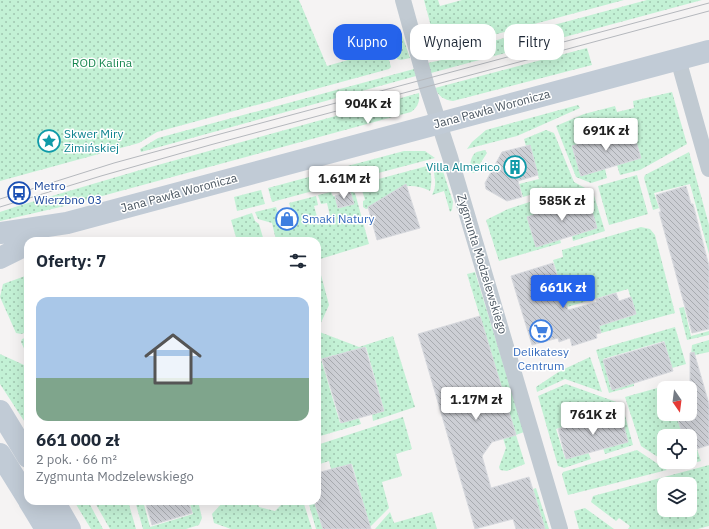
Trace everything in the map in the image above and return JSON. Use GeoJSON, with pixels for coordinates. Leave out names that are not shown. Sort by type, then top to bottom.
{"type":"FeatureCollection","features":[{"type":"Feature","properties":{"kind":"street","name":"Zygmunta Modzelewskiego"},"geometry":{"type":"LineString","coordinates":[[403,0],[438,123],[454,171],[560,529]]}},
{"type":"Feature","properties":{"kind":"street","name":"Jana Pawła Woronicza"},"geometry":{"type":"LineString","coordinates":[[0,233],[67,223],[709,51]]}},
{"type":"Feature","properties":{"kind":"street"},"geometry":{"type":"LineString","coordinates":[[678,59],[709,169]]}},
{"type":"Feature","properties":{"kind":"street","name":"Jana Pawła Woronicza"},"geometry":{"type":"LineString","coordinates":[[41,237],[67,223]]}},
{"type":"Feature","properties":{"kind":"street"},"geometry":{"type":"LineString","coordinates":[[0,258],[24,246]]}},
{"type":"Feature","properties":{"kind":"street"},"geometry":{"type":"LineString","coordinates":[[0,411],[24,450]]}},
{"type":"Feature","properties":{"kind":"street"},"geometry":{"type":"LineString","coordinates":[[0,454],[24,492]]}},
{"type":"Feature","properties":{"kind":"street"},"geometry":{"type":"LineString","coordinates":[[32,505],[46,529]]}},
{"type":"Feature","properties":{"kind":"street"},"geometry":{"type":"LineString","coordinates":[[56,505],[70,529]]}},
{"type":"Feature","properties":{"kind":"green space","name":"ROD Kalina"},"geometry":{"type":"Polygon","coordinates":[[[0,0],[299,0],[327,66],[348,60],[389,60],[391,67],[389,69],[157,132],[139,143],[0,181],[0,0]]]}},
{"type":"Feature","properties":{"kind":"green space"},"geometry":{"type":"Polygon","coordinates":[[[424,0],[438,0],[440,6],[462,0],[624,0],[534,24],[504,24],[504,32],[496,34],[496,24],[430,24],[424,0]]]}},
{"type":"Feature","properties":{"kind":"green space"},"geometry":{"type":"Polygon","coordinates":[[[647,0],[702,0],[564,37],[564,24],[557,24],[647,0]]]}},
{"type":"Feature","properties":{"kind":"green space"},"geometry":{"type":"Polygon","coordinates":[[[402,35],[410,58],[402,60],[402,35]]]}},
{"type":"Feature","properties":{"kind":"green space"},"geometry":{"type":"Polygon","coordinates":[[[504,38],[504,53],[496,55],[496,40],[504,38]]]}},
{"type":"Feature","properties":{"kind":"green space"},"geometry":{"type":"Polygon","coordinates":[[[587,48],[592,65],[453,101],[442,97],[435,88],[541,60],[564,60],[564,54],[587,48]]]}},
{"type":"Feature","properties":{"kind":"green space"},"geometry":{"type":"Polygon","coordinates":[[[442,60],[479,60],[431,73],[428,63],[442,60]]]}},
{"type":"Feature","properties":{"kind":"green space"},"geometry":{"type":"Polygon","coordinates":[[[414,69],[416,76],[141,152],[140,149],[158,138],[414,69]]]}},
{"type":"Feature","properties":{"kind":"green space"},"geometry":{"type":"Polygon","coordinates":[[[672,92],[687,144],[640,170],[620,175],[617,165],[641,158],[632,128],[572,146],[581,176],[605,169],[607,178],[591,183],[576,177],[556,126],[584,114],[615,106],[617,112],[634,108],[633,101],[672,92]]]}},
{"type":"Feature","properties":{"kind":"green space"},"geometry":{"type":"Polygon","coordinates":[[[419,93],[418,104],[411,112],[69,205],[0,221],[0,212],[18,206],[147,168],[419,93]]]}},
{"type":"Feature","properties":{"kind":"green space"},"geometry":{"type":"Polygon","coordinates":[[[578,105],[580,108],[517,136],[467,149],[472,142],[486,130],[578,105]]]}},
{"type":"Feature","properties":{"kind":"green space"},"geometry":{"type":"Polygon","coordinates":[[[546,130],[554,133],[574,182],[589,190],[592,189],[605,231],[573,241],[572,236],[597,228],[587,198],[527,217],[536,246],[560,239],[561,243],[499,261],[486,220],[508,209],[542,198],[548,192],[541,187],[536,193],[523,197],[519,184],[539,179],[530,145],[526,146],[524,139],[546,130]]]}},
{"type":"Feature","properties":{"kind":"green space"},"geometry":{"type":"Polygon","coordinates":[[[485,150],[487,153],[474,173],[472,173],[470,163],[473,155],[476,152],[485,150]]]}},
{"type":"Feature","properties":{"kind":"green space"},"geometry":{"type":"Polygon","coordinates":[[[404,151],[425,151],[435,158],[329,186],[325,172],[404,151]]]}},
{"type":"Feature","properties":{"kind":"green space"},"geometry":{"type":"Polygon","coordinates":[[[689,152],[709,225],[709,254],[690,184],[654,193],[659,208],[653,210],[644,178],[645,175],[689,152]]]}},
{"type":"Feature","properties":{"kind":"green space"},"geometry":{"type":"Polygon","coordinates":[[[440,162],[453,202],[452,210],[450,212],[444,191],[432,195],[435,186],[434,164],[440,162]]]}},
{"type":"Feature","properties":{"kind":"green space"},"geometry":{"type":"Polygon","coordinates":[[[427,166],[429,167],[431,176],[430,191],[416,186],[401,187],[369,208],[366,209],[363,207],[363,201],[365,200],[360,184],[427,166]]]}},
{"type":"Feature","properties":{"kind":"green space"},"geometry":{"type":"Polygon","coordinates":[[[320,174],[324,188],[272,202],[268,188],[320,174]]]}},
{"type":"Feature","properties":{"kind":"green space"},"geometry":{"type":"Polygon","coordinates":[[[637,175],[648,214],[609,225],[598,186],[637,175]]]}},
{"type":"Feature","properties":{"kind":"green space"},"geometry":{"type":"Polygon","coordinates":[[[261,190],[265,204],[237,211],[234,197],[261,190]]]}},
{"type":"Feature","properties":{"kind":"green space"},"geometry":{"type":"Polygon","coordinates":[[[350,191],[355,193],[369,244],[321,259],[321,237],[275,237],[272,223],[258,219],[255,212],[276,207],[282,226],[295,223],[289,203],[316,196],[318,205],[314,206],[318,220],[330,216],[327,203],[321,204],[318,195],[331,192],[333,196],[335,196],[338,208],[354,204],[350,191]]]}},
{"type":"Feature","properties":{"kind":"green space"},"geometry":{"type":"Polygon","coordinates":[[[252,213],[255,221],[259,224],[263,237],[236,237],[231,220],[252,213]]]}},
{"type":"Feature","properties":{"kind":"green space"},"geometry":{"type":"Polygon","coordinates":[[[641,227],[650,229],[655,235],[675,313],[601,333],[599,326],[636,314],[628,289],[567,307],[553,260],[563,257],[562,250],[641,227]]]}},
{"type":"Feature","properties":{"kind":"green space"},"geometry":{"type":"Polygon","coordinates":[[[475,272],[524,432],[516,435],[467,274],[475,272]]]}},
{"type":"Feature","properties":{"kind":"green space"},"geometry":{"type":"Polygon","coordinates":[[[321,275],[329,305],[321,323],[321,275]]]}},
{"type":"Feature","properties":{"kind":"green space"},"geometry":{"type":"Polygon","coordinates":[[[24,276],[24,333],[16,333],[0,297],[3,284],[24,276]]]}},
{"type":"Feature","properties":{"kind":"green space"},"geometry":{"type":"Polygon","coordinates":[[[684,307],[691,336],[709,331],[709,335],[687,340],[679,308],[684,307]]]}},
{"type":"Feature","properties":{"kind":"green space"},"geometry":{"type":"Polygon","coordinates":[[[675,327],[686,364],[672,368],[664,341],[603,359],[611,389],[634,383],[634,386],[609,393],[596,350],[675,327]]]}},
{"type":"Feature","properties":{"kind":"green space"},"geometry":{"type":"Polygon","coordinates":[[[321,333],[359,347],[393,336],[415,407],[373,421],[372,414],[384,410],[366,347],[346,352],[335,359],[334,355],[321,359],[321,333]]]}},
{"type":"Feature","properties":{"kind":"green space"},"geometry":{"type":"Polygon","coordinates":[[[24,338],[24,348],[21,342],[24,338]]]}},
{"type":"Feature","properties":{"kind":"green space"},"geometry":{"type":"Polygon","coordinates":[[[709,340],[709,352],[695,355],[698,366],[691,356],[692,345],[709,340]]]}},
{"type":"Feature","properties":{"kind":"green space"},"geometry":{"type":"Polygon","coordinates":[[[0,354],[24,365],[24,421],[0,384],[0,354]]]}},
{"type":"Feature","properties":{"kind":"green space"},"geometry":{"type":"Polygon","coordinates":[[[590,357],[602,392],[565,379],[537,392],[536,387],[560,371],[590,357]]]}},
{"type":"Feature","properties":{"kind":"green space"},"geometry":{"type":"Polygon","coordinates":[[[321,359],[340,423],[359,418],[361,424],[321,436],[321,359]]]}},
{"type":"Feature","properties":{"kind":"green space"},"geometry":{"type":"Polygon","coordinates":[[[566,384],[622,404],[633,445],[605,454],[603,448],[626,441],[617,411],[556,429],[565,458],[588,452],[591,459],[564,468],[558,466],[538,396],[566,384]]]}},
{"type":"Feature","properties":{"kind":"green space"},"geometry":{"type":"Polygon","coordinates":[[[657,388],[657,421],[678,421],[681,429],[657,429],[657,456],[641,446],[625,397],[657,388]]]}},
{"type":"Feature","properties":{"kind":"green space"},"geometry":{"type":"Polygon","coordinates":[[[403,417],[412,449],[396,454],[402,476],[382,482],[389,508],[370,527],[352,464],[331,469],[329,461],[321,464],[321,444],[403,417]]]}},
{"type":"Feature","properties":{"kind":"green space"},"geometry":{"type":"Polygon","coordinates":[[[516,435],[525,464],[507,471],[500,470],[499,467],[506,448],[503,438],[516,435]]]}},
{"type":"Feature","properties":{"kind":"green space"},"geometry":{"type":"Polygon","coordinates":[[[697,449],[701,461],[697,462],[697,449]]]}},
{"type":"Feature","properties":{"kind":"green space"},"geometry":{"type":"Polygon","coordinates":[[[637,450],[657,463],[657,469],[667,470],[568,495],[562,475],[563,472],[637,450]]]}},
{"type":"Feature","properties":{"kind":"green space"},"geometry":{"type":"Polygon","coordinates":[[[709,465],[709,526],[698,529],[628,529],[630,526],[619,518],[616,521],[591,502],[593,496],[657,479],[657,517],[697,517],[697,477],[664,477],[709,465]]]}},
{"type":"Feature","properties":{"kind":"green space"},"geometry":{"type":"Polygon","coordinates":[[[536,488],[549,529],[545,529],[533,489],[536,488]]]}},
{"type":"Feature","properties":{"kind":"green space"},"geometry":{"type":"Polygon","coordinates":[[[76,505],[90,505],[103,529],[91,529],[76,505]]]}},
{"type":"Feature","properties":{"kind":"green space"},"geometry":{"type":"Polygon","coordinates":[[[96,505],[129,505],[136,529],[110,529],[96,505]]]}},
{"type":"Feature","properties":{"kind":"green space"},"geometry":{"type":"Polygon","coordinates":[[[136,505],[144,505],[150,527],[193,514],[190,505],[199,505],[202,518],[199,525],[186,529],[143,529],[136,505]]]}},
{"type":"Feature","properties":{"kind":"green space"},"geometry":{"type":"Polygon","coordinates":[[[220,505],[258,505],[259,507],[275,511],[281,505],[304,505],[312,529],[231,529],[214,523],[212,514],[220,505]]]}},
{"type":"Feature","properties":{"kind":"green space"},"geometry":{"type":"Polygon","coordinates":[[[309,505],[315,505],[323,529],[316,529],[309,505]]]}},
{"type":"Feature","properties":{"kind":"green space"},"geometry":{"type":"Polygon","coordinates":[[[585,508],[614,529],[579,529],[574,511],[585,508]]]}},
{"type":"Feature","properties":{"kind":"green space"},"geometry":{"type":"Polygon","coordinates":[[[390,512],[394,523],[432,512],[437,529],[375,529],[390,512]]]}},
{"type":"Feature","properties":{"kind":"building"},"geometry":{"type":"Polygon","coordinates":[[[632,128],[641,158],[581,176],[572,146],[632,128]]]}},
{"type":"Feature","properties":{"kind":"building","name":"Villa Almerico"},"geometry":{"type":"Polygon","coordinates":[[[530,145],[538,175],[518,181],[522,197],[507,201],[486,189],[485,183],[502,152],[530,145]]]}},
{"type":"Feature","properties":{"kind":"building"},"geometry":{"type":"Polygon","coordinates":[[[406,184],[420,228],[377,240],[368,207],[406,184]]]}},
{"type":"Feature","properties":{"kind":"building"},"geometry":{"type":"Polygon","coordinates":[[[686,186],[691,204],[693,204],[709,266],[709,329],[692,333],[659,212],[661,212],[656,195],[686,186]]]}},
{"type":"Feature","properties":{"kind":"building"},"geometry":{"type":"Polygon","coordinates":[[[350,191],[354,204],[338,208],[335,196],[350,191]]]}},
{"type":"Feature","properties":{"kind":"building"},"geometry":{"type":"Polygon","coordinates":[[[588,198],[597,228],[536,247],[527,217],[588,198]]]}},
{"type":"Feature","properties":{"kind":"building","name":"Smaki Natury"},"geometry":{"type":"Polygon","coordinates":[[[291,208],[295,223],[282,226],[278,212],[291,208]]]}},
{"type":"Feature","properties":{"kind":"building"},"geometry":{"type":"Polygon","coordinates":[[[553,263],[568,310],[597,302],[596,299],[616,293],[619,301],[631,297],[636,314],[599,326],[601,333],[596,334],[597,338],[572,346],[570,338],[559,342],[558,338],[532,345],[511,276],[553,263]]]}},
{"type":"Feature","properties":{"kind":"building"},"geometry":{"type":"Polygon","coordinates":[[[480,316],[516,435],[492,442],[482,456],[491,488],[529,477],[545,529],[516,529],[513,519],[475,529],[418,334],[480,316]]]}},
{"type":"Feature","properties":{"kind":"building"},"geometry":{"type":"Polygon","coordinates":[[[664,342],[673,371],[612,390],[603,360],[664,342]]]}},
{"type":"Feature","properties":{"kind":"building"},"geometry":{"type":"Polygon","coordinates":[[[365,347],[384,411],[341,423],[322,359],[365,347]]]}},
{"type":"Feature","properties":{"kind":"building"},"geometry":{"type":"Polygon","coordinates":[[[694,352],[709,404],[709,445],[697,449],[697,429],[681,429],[678,421],[697,421],[697,381],[690,381],[690,353],[694,352]]]}},
{"type":"Feature","properties":{"kind":"building"},"geometry":{"type":"Polygon","coordinates":[[[620,412],[628,442],[566,459],[558,429],[620,412]]]}},
{"type":"Feature","properties":{"kind":"building"},"geometry":{"type":"Polygon","coordinates":[[[351,464],[371,529],[323,529],[315,505],[321,505],[321,472],[351,464]]]}},
{"type":"Feature","properties":{"kind":"building"},"geometry":{"type":"Polygon","coordinates":[[[146,505],[189,505],[192,513],[152,525],[146,505]]]}},
{"type":"Feature","properties":{"kind":"tram line"},"geometry":{"type":"LineString","coordinates":[[0,199],[114,163],[709,3]]}},
{"type":"Feature","properties":{"kind":"tram line"},"geometry":{"type":"LineString","coordinates":[[0,207],[210,145],[709,11]]}},
{"type":"Feature","properties":{"kind":"place","name":"Skwer Miry Zimińskiej"},"geometry":{"type":"Point","coordinates":[49,141]}},
{"type":"Feature","properties":{"kind":"place","name":"Villa Almerico"},"geometry":{"type":"Point","coordinates":[515,167]}},
{"type":"Feature","properties":{"kind":"place","name":"Metro Wierzbno 03"},"geometry":{"type":"Point","coordinates":[19,193]}},
{"type":"Feature","properties":{"kind":"place","name":"Smaki Natury"},"geometry":{"type":"Point","coordinates":[287,219]}},
{"type":"Feature","properties":{"kind":"place","name":"Delikatesy Centrum"},"geometry":{"type":"Point","coordinates":[541,331]}}]}
